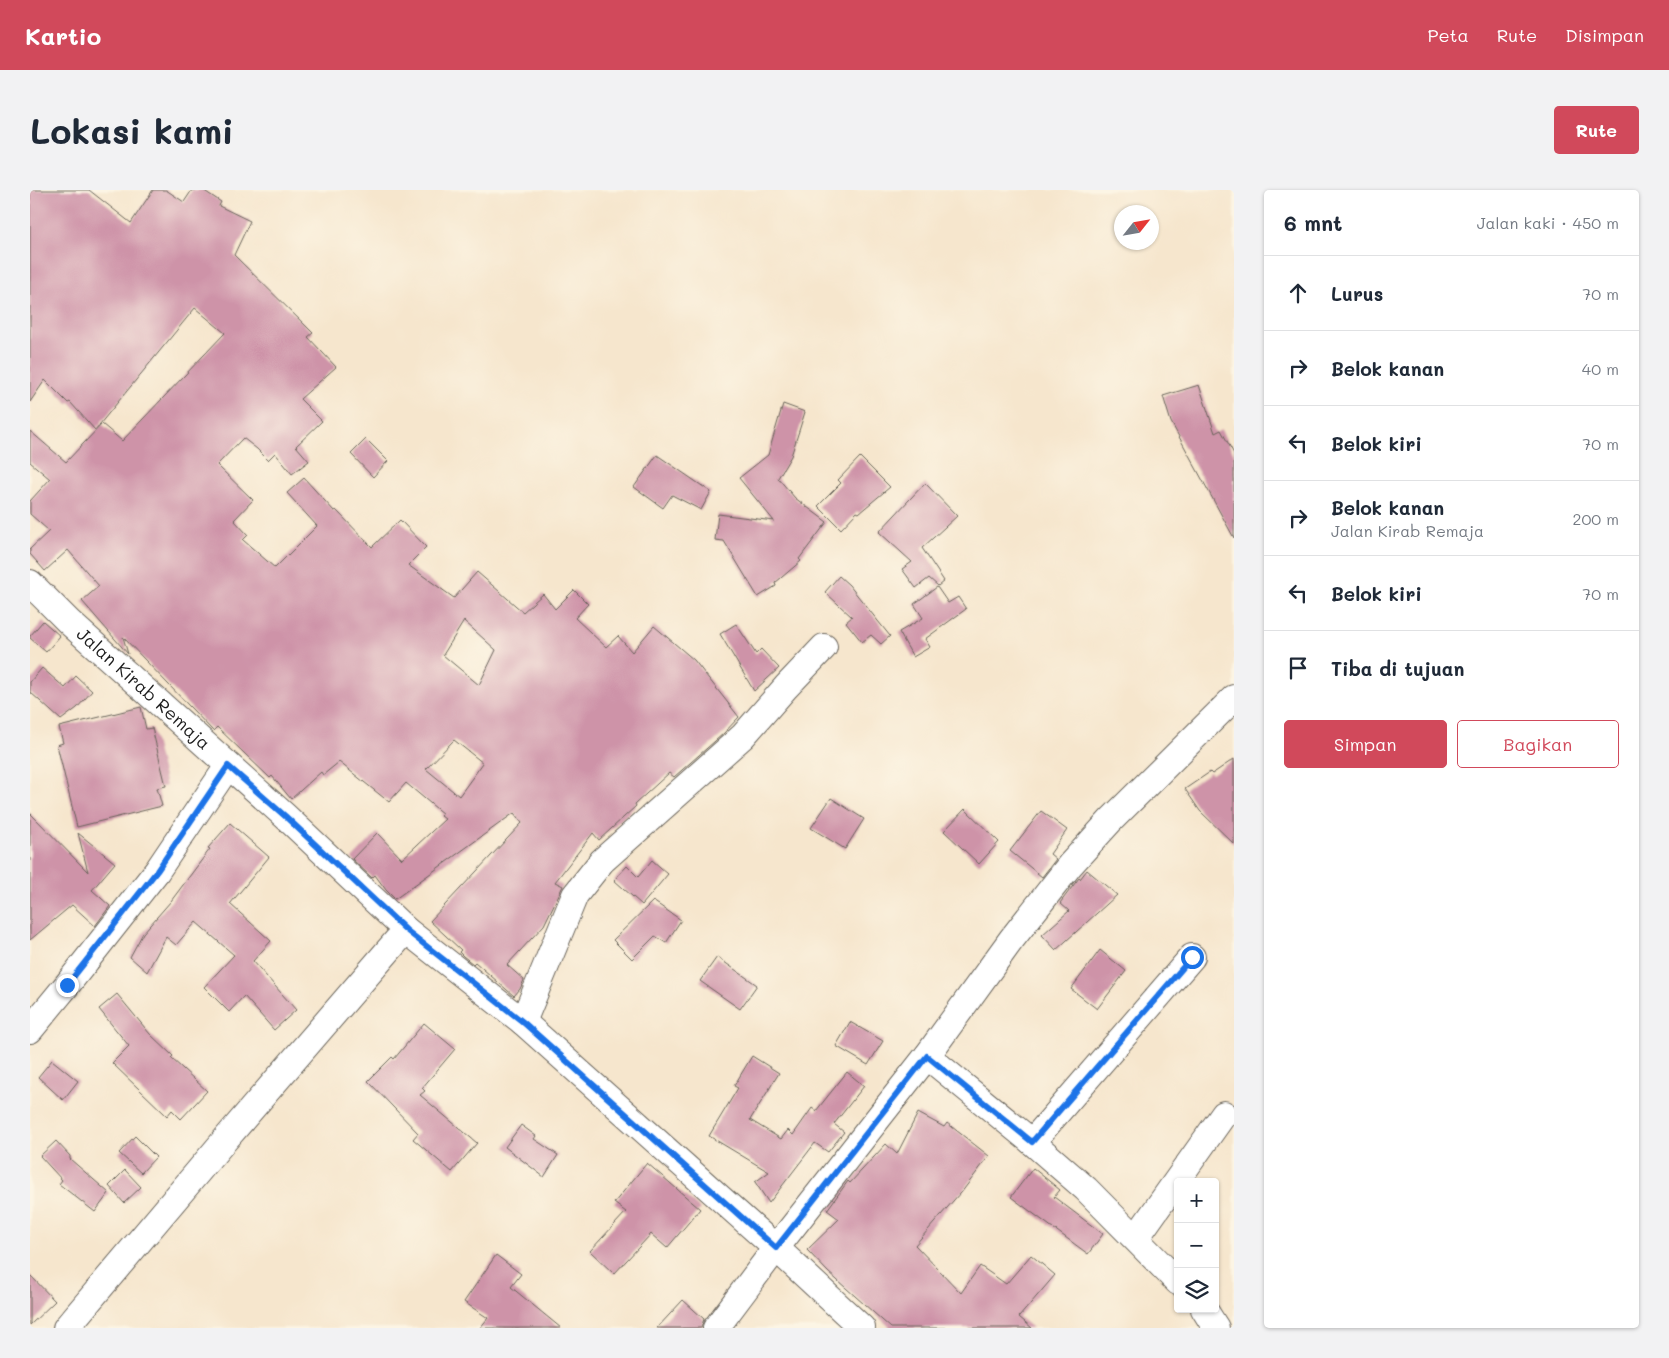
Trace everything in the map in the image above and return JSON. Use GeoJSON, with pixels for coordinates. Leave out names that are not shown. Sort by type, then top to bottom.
{"type":"FeatureCollection","features":[{"type":"Feature","properties":{"kind":"street","name":"Jalan Kirab Remaja"},"geometry":{"type":"LineString","coordinates":[[30,583],[69,622],[285,816],[400,938],[523,1022],[765,1262],[862,1328]]}},
{"type":"Feature","properties":{"kind":"street"},"geometry":{"type":"LineString","coordinates":[[523,1022],[575,895],[602,861],[743,736],[824,647]]}},
{"type":"Feature","properties":{"kind":"street"},"geometry":{"type":"LineString","coordinates":[[716,1328],[765,1262],[927,1056],[1011,940],[1070,865],[1111,820],[1234,698]]}},
{"type":"Feature","properties":{"kind":"street"},"geometry":{"type":"LineString","coordinates":[[30,1030],[157,871],[228,766]]}},
{"type":"Feature","properties":{"kind":"street"},"geometry":{"type":"LineString","coordinates":[[66,1328],[224,1141],[400,938]]}},
{"type":"Feature","properties":{"kind":"street"},"geometry":{"type":"LineString","coordinates":[[1032,1142],[1192,957]]}},
{"type":"Feature","properties":{"kind":"street"},"geometry":{"type":"LineString","coordinates":[[927,1056],[1086,1189],[1174,1278]]}},
{"type":"Feature","properties":{"kind":"street"},"geometry":{"type":"LineString","coordinates":[[1136,1238],[1224,1114]]}},
{"type":"Feature","properties":{"kind":"street"},"geometry":{"type":"LineString","coordinates":[[1207,1313],[1216,1328]]}},
{"type":"Feature","properties":{"kind":"building"},"geometry":{"type":"Polygon","coordinates":[[[30,190],[89,190],[131,223],[153,190],[166,190],[184,202],[192,190],[203,190],[221,202],[219,206],[250,221],[234,255],[313,333],[308,337],[336,367],[300,399],[322,421],[296,446],[309,461],[292,474],[275,453],[268,460],[243,438],[217,465],[253,500],[234,520],[248,535],[243,540],[275,568],[317,526],[287,493],[304,478],[334,511],[336,510],[372,547],[400,520],[426,547],[408,565],[454,598],[477,572],[523,612],[543,594],[555,609],[574,590],[588,604],[575,618],[606,647],[618,636],[632,652],[654,626],[694,660],[739,717],[723,734],[674,777],[669,773],[599,840],[593,833],[555,882],[563,886],[544,925],[507,965],[524,980],[514,996],[475,962],[473,964],[463,956],[459,952],[461,950],[430,921],[522,823],[514,813],[395,899],[375,875],[372,878],[352,859],[377,833],[402,859],[445,819],[441,816],[443,814],[406,783],[389,802],[339,762],[323,775],[321,772],[291,799],[272,776],[270,778],[217,727],[213,731],[123,637],[128,654],[82,601],[99,586],[68,550],[45,571],[30,554],[30,549],[49,531],[30,514],[30,501],[50,479],[30,462],[30,431],[66,462],[102,424],[122,441],[225,333],[195,308],[95,430],[70,402],[68,403],[45,380],[30,402],[30,190]],[[464,621],[443,655],[479,685],[496,650],[464,621]],[[454,740],[426,769],[459,796],[483,763],[454,740]]]}},
{"type":"Feature","properties":{"kind":"building"},"geometry":{"type":"Polygon","coordinates":[[[1199,385],[1215,433],[1221,430],[1234,454],[1234,538],[1171,422],[1163,396],[1199,385]]]}},
{"type":"Feature","properties":{"kind":"building"},"geometry":{"type":"Polygon","coordinates":[[[783,404],[805,412],[791,456],[778,478],[795,498],[827,522],[799,559],[801,561],[775,583],[776,586],[758,597],[724,541],[715,540],[718,514],[774,521],[739,478],[768,455],[783,404]]]}},
{"type":"Feature","properties":{"kind":"building"},"geometry":{"type":"Polygon","coordinates":[[[366,439],[388,461],[373,477],[351,454],[366,439]]]}},
{"type":"Feature","properties":{"kind":"building"},"geometry":{"type":"Polygon","coordinates":[[[657,455],[711,492],[701,510],[672,495],[663,508],[634,487],[657,455]]]}},
{"type":"Feature","properties":{"kind":"building"},"geometry":{"type":"Polygon","coordinates":[[[860,457],[890,487],[859,513],[857,512],[841,529],[818,506],[841,483],[838,480],[860,457]]]}},
{"type":"Feature","properties":{"kind":"building"},"geometry":{"type":"Polygon","coordinates":[[[925,483],[957,516],[922,548],[944,581],[938,586],[929,578],[916,588],[902,569],[912,562],[879,532],[925,483]]]}},
{"type":"Feature","properties":{"kind":"building"},"geometry":{"type":"Polygon","coordinates":[[[839,576],[849,585],[890,636],[881,644],[871,635],[862,642],[846,622],[852,617],[825,592],[839,576]]]}},
{"type":"Feature","properties":{"kind":"building"},"geometry":{"type":"Polygon","coordinates":[[[937,587],[948,603],[958,597],[966,609],[925,639],[930,647],[913,657],[899,632],[923,618],[914,604],[937,587]]]}},
{"type":"Feature","properties":{"kind":"building"},"geometry":{"type":"Polygon","coordinates":[[[43,621],[60,636],[46,652],[30,638],[43,621]]]}},
{"type":"Feature","properties":{"kind":"building"},"geometry":{"type":"Polygon","coordinates":[[[736,624],[756,654],[761,649],[779,668],[754,691],[720,634],[736,624]]]}},
{"type":"Feature","properties":{"kind":"building"},"geometry":{"type":"Polygon","coordinates":[[[42,668],[65,688],[76,676],[92,691],[77,708],[61,720],[30,692],[30,682],[42,668]]]}},
{"type":"Feature","properties":{"kind":"building"},"geometry":{"type":"Polygon","coordinates":[[[141,707],[146,729],[152,728],[166,786],[157,788],[162,806],[77,827],[57,745],[63,743],[59,727],[141,707]]]}},
{"type":"Feature","properties":{"kind":"building"},"geometry":{"type":"Polygon","coordinates":[[[1234,759],[1234,844],[1200,811],[1185,789],[1234,759]]]}},
{"type":"Feature","properties":{"kind":"building"},"geometry":{"type":"Polygon","coordinates":[[[831,798],[864,819],[845,849],[811,828],[831,798]]]}},
{"type":"Feature","properties":{"kind":"building"},"geometry":{"type":"Polygon","coordinates":[[[965,809],[999,842],[979,864],[944,831],[965,809]]]}},
{"type":"Feature","properties":{"kind":"building"},"geometry":{"type":"Polygon","coordinates":[[[1041,811],[1067,830],[1050,854],[1056,859],[1042,877],[1010,851],[1041,811]]]}},
{"type":"Feature","properties":{"kind":"building"},"geometry":{"type":"Polygon","coordinates":[[[30,813],[88,872],[78,833],[115,863],[92,890],[110,906],[95,926],[72,905],[30,940],[30,813]]]}},
{"type":"Feature","properties":{"kind":"building"},"geometry":{"type":"Polygon","coordinates":[[[230,823],[269,857],[230,904],[271,941],[253,961],[296,1010],[274,1030],[244,996],[229,1012],[204,987],[234,955],[196,922],[176,945],[166,937],[147,972],[130,957],[143,933],[171,901],[210,849],[208,848],[230,823]]]}},
{"type":"Feature","properties":{"kind":"building"},"geometry":{"type":"Polygon","coordinates":[[[652,860],[668,874],[642,905],[614,880],[627,866],[638,877],[652,860]]]}},
{"type":"Feature","properties":{"kind":"building"},"geometry":{"type":"Polygon","coordinates":[[[1087,870],[1117,895],[1056,950],[1042,935],[1069,911],[1060,903],[1087,870]]]}},
{"type":"Feature","properties":{"kind":"building"},"geometry":{"type":"Polygon","coordinates":[[[653,901],[681,920],[666,943],[655,936],[632,959],[613,940],[653,901]]]}},
{"type":"Feature","properties":{"kind":"building"},"geometry":{"type":"Polygon","coordinates":[[[1100,950],[1126,971],[1097,1009],[1071,989],[1100,950]]]}},
{"type":"Feature","properties":{"kind":"building"},"geometry":{"type":"Polygon","coordinates":[[[717,957],[757,985],[740,1009],[700,981],[717,957]]]}},
{"type":"Feature","properties":{"kind":"building"},"geometry":{"type":"Polygon","coordinates":[[[117,994],[150,1034],[173,1056],[171,1058],[207,1091],[181,1119],[172,1110],[167,1116],[112,1063],[129,1046],[99,1009],[117,994]]]}},
{"type":"Feature","properties":{"kind":"building"},"geometry":{"type":"Polygon","coordinates":[[[850,1022],[883,1041],[868,1065],[836,1046],[850,1022]]]}},
{"type":"Feature","properties":{"kind":"building"},"geometry":{"type":"Polygon","coordinates":[[[424,1023],[455,1049],[422,1088],[425,1091],[420,1095],[477,1143],[452,1172],[413,1139],[418,1133],[368,1081],[392,1057],[394,1059],[424,1023]]]}},
{"type":"Feature","properties":{"kind":"building"},"geometry":{"type":"Polygon","coordinates":[[[752,1056],[779,1073],[750,1120],[781,1139],[788,1130],[793,1135],[812,1108],[816,1111],[847,1072],[864,1086],[834,1124],[844,1132],[828,1152],[815,1143],[769,1203],[755,1182],[769,1172],[709,1136],[738,1088],[734,1086],[752,1056]]]}},
{"type":"Feature","properties":{"kind":"building"},"geometry":{"type":"Polygon","coordinates":[[[52,1060],[78,1081],[63,1100],[38,1077],[52,1060]]]}},
{"type":"Feature","properties":{"kind":"building"},"geometry":{"type":"Polygon","coordinates":[[[918,1113],[944,1127],[947,1123],[989,1156],[961,1193],[915,1245],[961,1293],[980,1266],[1006,1284],[1031,1255],[1055,1275],[1019,1317],[1032,1328],[891,1328],[828,1272],[807,1250],[839,1219],[827,1210],[848,1181],[850,1183],[886,1144],[897,1154],[918,1113]]]}},
{"type":"Feature","properties":{"kind":"building"},"geometry":{"type":"Polygon","coordinates":[[[521,1125],[536,1136],[534,1139],[558,1155],[544,1177],[505,1147],[521,1125]]]}},
{"type":"Feature","properties":{"kind":"building"},"geometry":{"type":"Polygon","coordinates":[[[135,1136],[156,1157],[141,1173],[119,1153],[135,1136]]]}},
{"type":"Feature","properties":{"kind":"building"},"geometry":{"type":"Polygon","coordinates":[[[56,1141],[70,1156],[70,1159],[109,1193],[95,1212],[59,1184],[62,1180],[40,1156],[56,1141]]]}},
{"type":"Feature","properties":{"kind":"building"},"geometry":{"type":"Polygon","coordinates":[[[647,1163],[700,1209],[667,1248],[651,1234],[614,1274],[590,1251],[626,1212],[614,1203],[647,1163]]]}},
{"type":"Feature","properties":{"kind":"building"},"geometry":{"type":"Polygon","coordinates":[[[1033,1168],[1060,1190],[1054,1197],[1103,1234],[1088,1254],[1011,1197],[1033,1168]]]}},
{"type":"Feature","properties":{"kind":"building"},"geometry":{"type":"Polygon","coordinates":[[[125,1170],[141,1187],[124,1203],[109,1186],[125,1170]]]}},
{"type":"Feature","properties":{"kind":"building"},"geometry":{"type":"Polygon","coordinates":[[[496,1255],[521,1274],[511,1287],[561,1328],[480,1328],[488,1318],[464,1302],[496,1255]]]}},
{"type":"Feature","properties":{"kind":"building"},"geometry":{"type":"Polygon","coordinates":[[[30,1275],[55,1301],[30,1325],[30,1275]]]}},
{"type":"Feature","properties":{"kind":"building"},"geometry":{"type":"Polygon","coordinates":[[[683,1300],[704,1319],[701,1328],[657,1328],[683,1300]]]}},
{"type":"Feature","properties":{"kind":"route"},"geometry":{"type":"LineString","coordinates":[[67,985],[157,871],[228,766],[285,816],[406,930],[523,1022],[776,1248],[927,1056],[1032,1142],[1192,957]]}}]}
